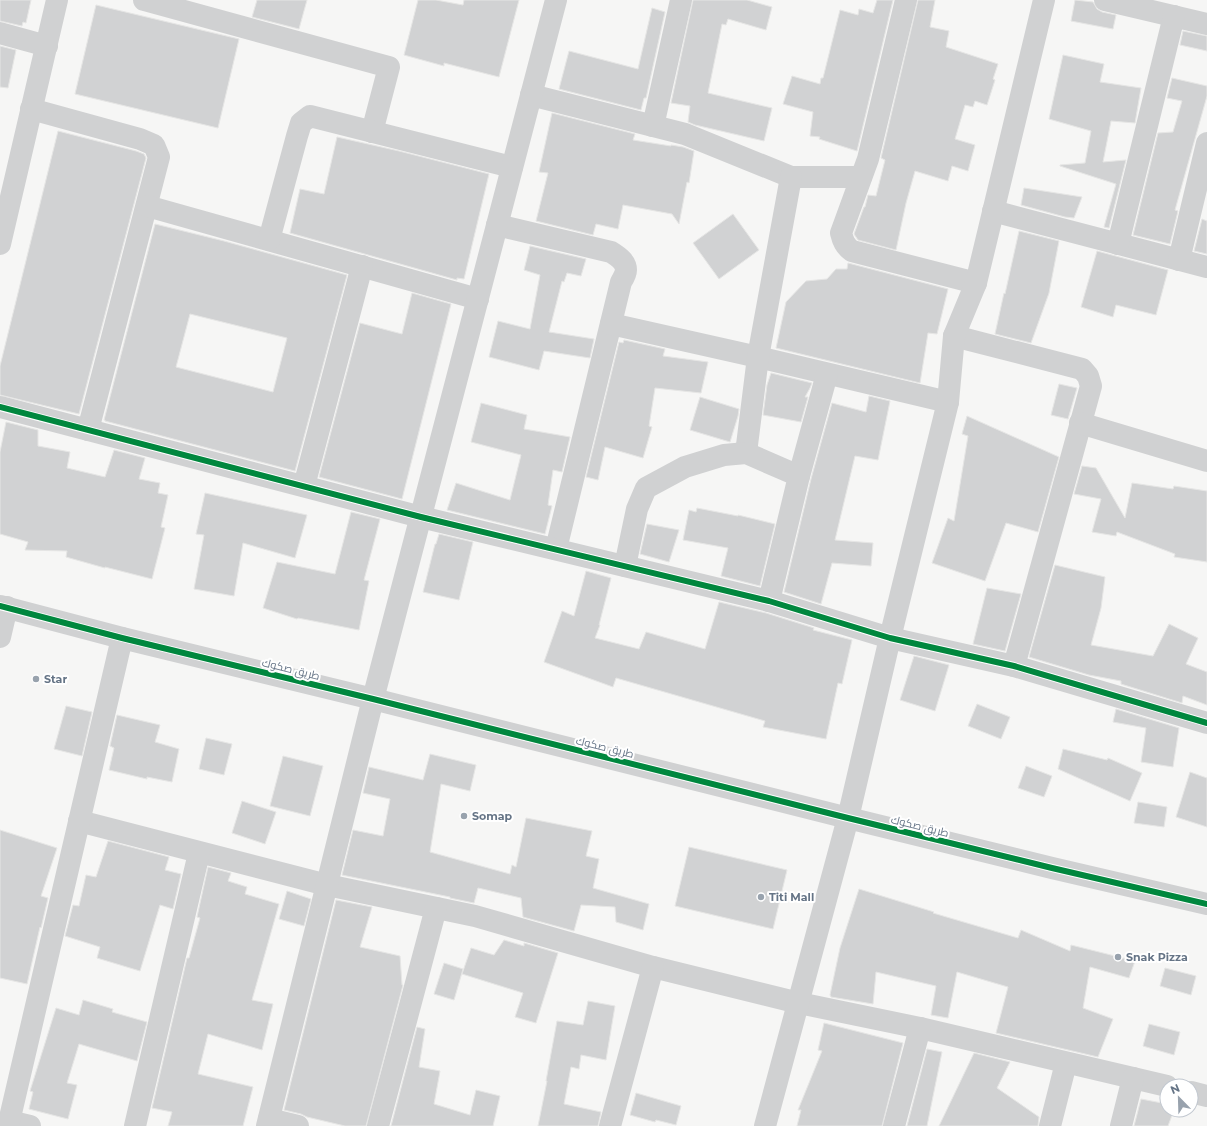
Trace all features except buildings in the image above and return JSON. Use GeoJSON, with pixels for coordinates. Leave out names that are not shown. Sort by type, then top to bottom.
{"type":"FeatureCollection","features":[{"type":"Feature","properties":{"kind":"street"},"geometry":{"type":"LineString","coordinates":[[0,244],[8,172],[32,110],[57,0]]}},
{"type":"Feature","properties":{"kind":"street"},"geometry":{"type":"LineString","coordinates":[[144,0],[183,5],[389,67],[372,132]]}},
{"type":"Feature","properties":{"kind":"street"},"geometry":{"type":"LineString","coordinates":[[298,1126],[268,1123],[373,699],[556,0]]}},
{"type":"Feature","properties":{"kind":"street"},"geometry":{"type":"LineString","coordinates":[[653,126],[681,0]]}},
{"type":"Feature","properties":{"kind":"street"},"geometry":{"type":"LineString","coordinates":[[906,0],[868,159],[841,233],[842,240],[846,247],[852,251],[976,283]]}},
{"type":"Feature","properties":{"kind":"street"},"geometry":{"type":"LineString","coordinates":[[765,1126],[848,818],[890,638],[948,402],[954,336],[976,283],[1044,0]]}},
{"type":"Feature","properties":{"kind":"street"},"geometry":{"type":"LineString","coordinates":[[1105,0],[1207,24]]}},
{"type":"Feature","properties":{"kind":"street"},"geometry":{"type":"LineString","coordinates":[[1118,244],[1174,16]]}},
{"type":"Feature","properties":{"kind":"street"},"geometry":{"type":"LineString","coordinates":[[0,33],[46,46]]}},
{"type":"Feature","properties":{"kind":"street"},"geometry":{"type":"LineString","coordinates":[[531,95],[685,134],[791,177],[861,177]]}},
{"type":"Feature","properties":{"kind":"street"},"geometry":{"type":"LineString","coordinates":[[32,110],[140,139],[154,145],[158,157],[147,206],[88,430]]}},
{"type":"Feature","properties":{"kind":"street"},"geometry":{"type":"LineString","coordinates":[[269,240],[301,123],[310,116],[512,167]]}},
{"type":"Feature","properties":{"kind":"street"},"geometry":{"type":"LineString","coordinates":[[1179,260],[1207,143]]}},
{"type":"Feature","properties":{"kind":"street"},"geometry":{"type":"LineString","coordinates":[[746,453],[758,357],[791,177]]}},
{"type":"Feature","properties":{"kind":"street"},"geometry":{"type":"LineString","coordinates":[[147,206],[478,298]]}},
{"type":"Feature","properties":{"kind":"street"},"geometry":{"type":"LineString","coordinates":[[993,211],[1207,267]]}},
{"type":"Feature","properties":{"kind":"street"},"geometry":{"type":"LineString","coordinates":[[497,225],[611,252],[619,257],[624,263],[626,269],[621,282],[556,549]]}},
{"type":"Feature","properties":{"kind":"street"},"geometry":{"type":"LineString","coordinates":[[304,486],[362,266]]}},
{"type":"Feature","properties":{"kind":"street"},"geometry":{"type":"LineString","coordinates":[[611,324],[948,402]]}},
{"type":"Feature","properties":{"kind":"street"},"geometry":{"type":"LineString","coordinates":[[954,336],[1082,369],[1088,376],[1090,386],[1014,666]]}},
{"type":"Feature","properties":{"kind":"street"},"geometry":{"type":"LineString","coordinates":[[769,601],[799,476],[827,374]]}},
{"type":"Feature","properties":{"kind":"street"},"geometry":{"type":"LineString","coordinates":[[0,407],[420,516],[769,601],[890,638],[1014,666],[1207,723]]}},
{"type":"Feature","properties":{"kind":"street"},"geometry":{"type":"LineString","coordinates":[[1080,423],[1207,461]]}},
{"type":"Feature","properties":{"kind":"street"},"geometry":{"type":"LineString","coordinates":[[625,566],[637,509],[646,488],[685,467],[724,455],[746,453],[799,476]]}},
{"type":"Feature","properties":{"kind":"street"},"geometry":{"type":"LineString","coordinates":[[0,637],[4,606]]}},
{"type":"Feature","properties":{"kind":"street","name":"طريق صكوك"},"geometry":{"type":"LineString","coordinates":[[4,606],[122,638],[373,699],[1045,867],[1207,904]]}},
{"type":"Feature","properties":{"kind":"street"},"geometry":{"type":"LineString","coordinates":[[30,1126],[8,1124],[122,638]]}},
{"type":"Feature","properties":{"kind":"street"},"geometry":{"type":"LineString","coordinates":[[79,821],[326,885],[475,916],[653,967],[799,1003],[920,1028],[1159,1084]]}},
{"type":"Feature","properties":{"kind":"street"},"geometry":{"type":"LineString","coordinates":[[135,1126],[199,853]]}},
{"type":"Feature","properties":{"kind":"street"},"geometry":{"type":"LineString","coordinates":[[378,1126],[436,908]]}},
{"type":"Feature","properties":{"kind":"street"},"geometry":{"type":"LineString","coordinates":[[610,1126],[653,967]]}},
{"type":"Feature","properties":{"kind":"street"},"geometry":{"type":"LineString","coordinates":[[894,1126],[920,1028]]}},
{"type":"Feature","properties":{"kind":"street"},"geometry":{"type":"LineString","coordinates":[[1050,1126],[1066,1063]]}},
{"type":"Feature","properties":{"kind":"street"},"geometry":{"type":"LineString","coordinates":[[1120,1126],[1133,1078]]}},
{"type":"Feature","properties":{"kind":"cycle path"},"geometry":{"type":"LineString","coordinates":[[0,407],[421,517],[769,601],[890,638],[1014,666],[1207,723]]}},
{"type":"Feature","properties":{"kind":"cycle path"},"geometry":{"type":"LineString","coordinates":[[0,606],[122,638],[848,818],[1207,904]]}},
{"type":"Feature","properties":{"kind":"place","name":"Star"},"geometry":{"type":"Point","coordinates":[36,679]}},
{"type":"Feature","properties":{"kind":"place","name":"Somap"},"geometry":{"type":"Point","coordinates":[464,816]}},
{"type":"Feature","properties":{"kind":"place","name":"Titi Mall"},"geometry":{"type":"Point","coordinates":[761,897]}},
{"type":"Feature","properties":{"kind":"place","name":"Snak Pizza"},"geometry":{"type":"Point","coordinates":[1118,957]}}]}
